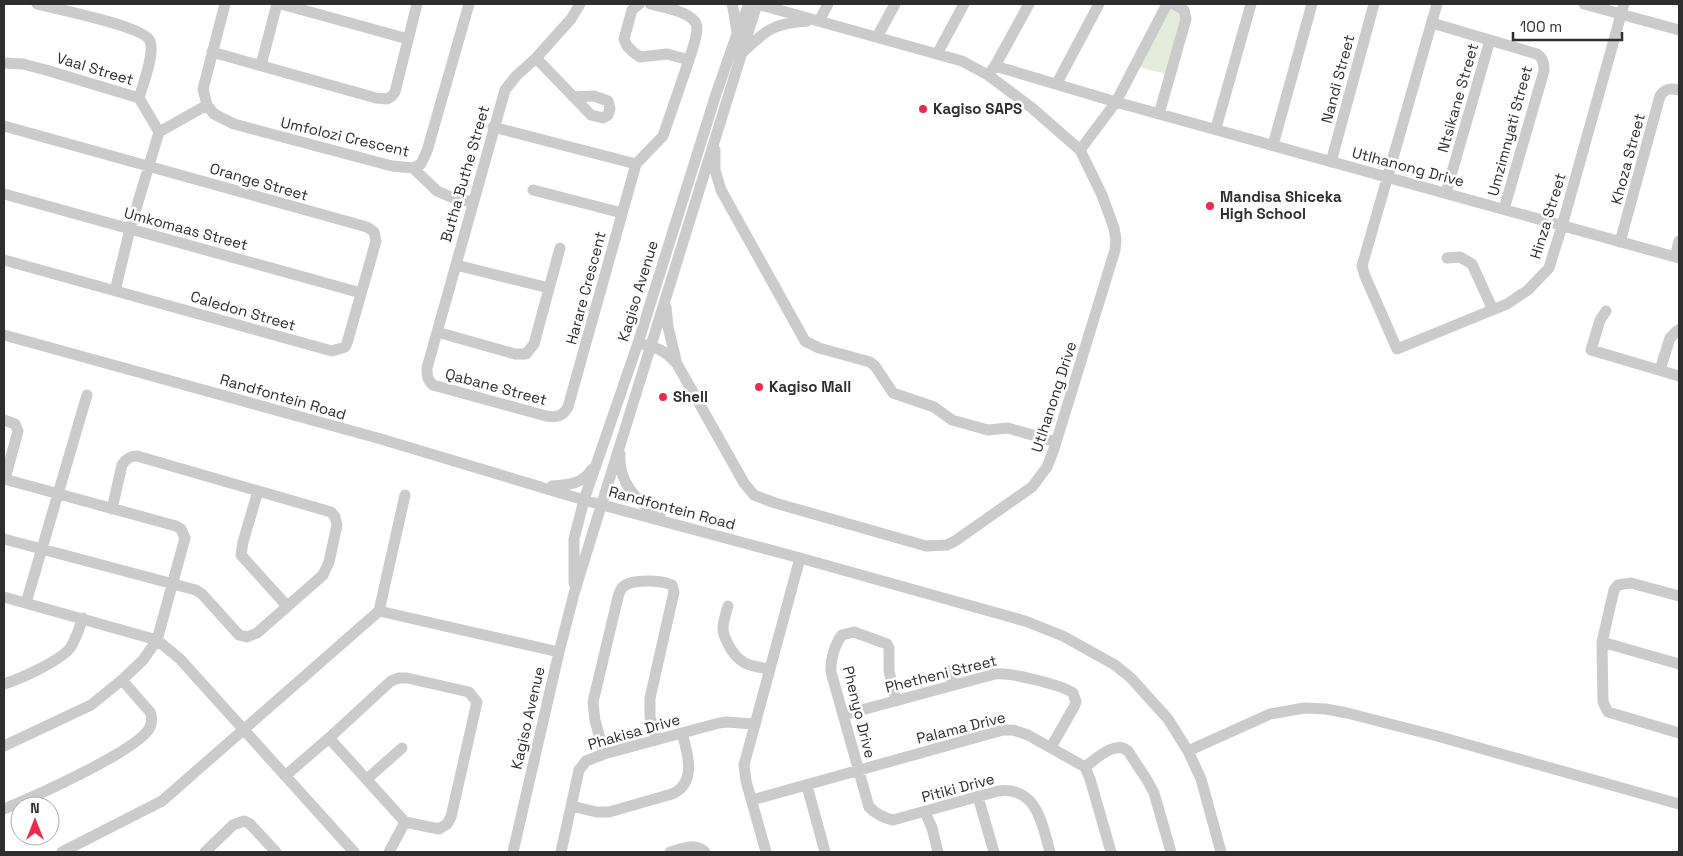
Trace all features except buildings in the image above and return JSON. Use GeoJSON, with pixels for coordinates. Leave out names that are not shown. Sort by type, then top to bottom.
{"type":"FeatureCollection","features":[{"type":"Feature","properties":{"kind":"street"},"geometry":{"type":"LineString","coordinates":[[37,4],[114,23],[146,35],[151,45],[139,98]]}},
{"type":"Feature","properties":{"kind":"street"},"geometry":{"type":"LineString","coordinates":[[115,291],[130,229],[159,132],[207,106],[203,89],[225,4]]}},
{"type":"Feature","properties":{"kind":"street"},"geometry":{"type":"LineString","coordinates":[[261,65],[277,4]]}},
{"type":"Feature","properties":{"kind":"street"},"geometry":{"type":"LineString","coordinates":[[281,4],[408,39]]}},
{"type":"Feature","properties":{"kind":"street"},"geometry":{"type":"LineString","coordinates":[[212,52],[376,98],[387,99],[395,92],[417,4]]}},
{"type":"Feature","properties":{"kind":"street","name":"Umfolozi Crescent"},"geometry":{"type":"LineString","coordinates":[[207,106],[214,114],[234,124],[392,166],[414,168],[421,164],[427,151],[469,4]]}},
{"type":"Feature","properties":{"kind":"street","name":"Butha Buthe Street"},"geometry":{"type":"LineString","coordinates":[[428,378],[427,368],[504,90],[571,19],[580,4]]}},
{"type":"Feature","properties":{"kind":"street"},"geometry":{"type":"LineString","coordinates":[[639,4],[632,10],[624,39],[632,52],[640,57],[667,54],[688,60]]}},
{"type":"Feature","properties":{"kind":"street"},"geometry":{"type":"LineString","coordinates":[[493,127],[636,164],[663,136],[697,30],[696,22],[693,18],[650,4]]}},
{"type":"Feature","properties":{"kind":"street"},"geometry":{"type":"LineString","coordinates":[[732,4],[737,34]]}},
{"type":"Feature","properties":{"kind":"street","name":"Kagiso Avenue"},"geometry":{"type":"LineString","coordinates":[[575,590],[574,539],[584,500],[638,343],[716,94],[737,34],[750,4]]}},
{"type":"Feature","properties":{"kind":"street","name":"Kagiso Avenue"},"geometry":{"type":"LineString","coordinates":[[512,852],[575,590],[757,4]]}},
{"type":"Feature","properties":{"kind":"street","name":"Utlhanong Drive"},"geometry":{"type":"LineString","coordinates":[[757,4],[992,71],[1057,83],[1116,102],[1216,128],[1331,162],[1677,258]]}},
{"type":"Feature","properties":{"kind":"street"},"geometry":{"type":"LineString","coordinates":[[742,53],[762,35],[776,26],[786,23],[818,21],[828,4]]}},
{"type":"Feature","properties":{"kind":"street"},"geometry":{"type":"LineString","coordinates":[[877,37],[895,4]]}},
{"type":"Feature","properties":{"kind":"street"},"geometry":{"type":"LineString","coordinates":[[937,54],[964,4]]}},
{"type":"Feature","properties":{"kind":"street"},"geometry":{"type":"LineString","coordinates":[[992,71],[1029,4]]}},
{"type":"Feature","properties":{"kind":"street"},"geometry":{"type":"LineString","coordinates":[[1057,83],[1099,4]]}},
{"type":"Feature","properties":{"kind":"street"},"geometry":{"type":"LineString","coordinates":[[1080,150],[1116,102],[1167,4]]}},
{"type":"Feature","properties":{"kind":"street"},"geometry":{"type":"LineString","coordinates":[[1159,114],[1186,19],[1184,10],[1174,4]]}},
{"type":"Feature","properties":{"kind":"street"},"geometry":{"type":"LineString","coordinates":[[1216,128],[1251,4]]}},
{"type":"Feature","properties":{"kind":"street"},"geometry":{"type":"LineString","coordinates":[[1273,145],[1312,4]]}},
{"type":"Feature","properties":{"kind":"street","name":"Nandi Street"},"geometry":{"type":"LineString","coordinates":[[1331,162],[1374,4]]}},
{"type":"Feature","properties":{"kind":"street"},"geometry":{"type":"LineString","coordinates":[[1388,178],[1437,4]]}},
{"type":"Feature","properties":{"kind":"street"},"geometry":{"type":"LineString","coordinates":[[1584,4],[1622,9],[1679,29]]}},
{"type":"Feature","properties":{"kind":"street","name":"Hinza Street"},"geometry":{"type":"LineString","coordinates":[[1388,178],[1362,266],[1364,276],[1396,349],[1518,298],[1549,268],[1622,9]]}},
{"type":"Feature","properties":{"kind":"street","name":"Umzimnyati Street"},"geometry":{"type":"LineString","coordinates":[[1432,23],[1537,54],[1541,57],[1544,64],[1544,71],[1504,209]]}},
{"type":"Feature","properties":{"kind":"street","name":"Ntsikane Street"},"geometry":{"type":"LineString","coordinates":[[1446,193],[1490,40]]}},
{"type":"Feature","properties":{"kind":"street"},"geometry":{"type":"LineString","coordinates":[[536,58],[573,97]]}},
{"type":"Feature","properties":{"kind":"street","name":"Vaal Street"},"geometry":{"type":"LineString","coordinates":[[4,63],[23,64],[139,98],[159,132]]}},
{"type":"Feature","properties":{"kind":"street","name":"Utlhanong Drive"},"geometry":{"type":"LineString","coordinates":[[638,343],[666,352],[677,364],[744,483],[754,495],[775,503],[926,546],[947,545],[955,541],[1023,494],[1042,475],[1047,467],[1115,250],[1116,240],[1114,228],[1102,195],[1080,150],[992,71]]}},
{"type":"Feature","properties":{"kind":"street","name":"Khoza Street"},"geometry":{"type":"LineString","coordinates":[[1620,242],[1660,96],[1663,92],[1675,89]]}},
{"type":"Feature","properties":{"kind":"street"},"geometry":{"type":"LineString","coordinates":[[4,126],[148,166]]}},
{"type":"Feature","properties":{"kind":"street"},"geometry":{"type":"LineString","coordinates":[[716,136],[715,170],[724,196],[805,341],[819,348],[873,363],[893,393],[934,408],[952,420],[988,430],[1008,428],[1056,442]]}},
{"type":"Feature","properties":{"kind":"street","name":"Harare Crescent"},"geometry":{"type":"LineString","coordinates":[[559,416],[568,407],[636,164]]}},
{"type":"Feature","properties":{"kind":"street","name":"Orange Street"},"geometry":{"type":"LineString","coordinates":[[148,166],[362,226]]}},
{"type":"Feature","properties":{"kind":"street"},"geometry":{"type":"LineString","coordinates":[[414,168],[438,191],[453,198],[473,202]]}},
{"type":"Feature","properties":{"kind":"street"},"geometry":{"type":"LineString","coordinates":[[534,203],[535,190],[622,214]]}},
{"type":"Feature","properties":{"kind":"street","name":"Umkomaas Street"},"geometry":{"type":"LineString","coordinates":[[4,194],[361,293]]}},
{"type":"Feature","properties":{"kind":"street","name":"Caledon Street"},"geometry":{"type":"LineString","coordinates":[[4,260],[332,351],[345,347],[347,343],[376,241],[374,232],[362,226]]}},
{"type":"Feature","properties":{"kind":"street"},"geometry":{"type":"LineString","coordinates":[[1677,258],[1679,241]]}},
{"type":"Feature","properties":{"kind":"street"},"geometry":{"type":"LineString","coordinates":[[437,332],[515,354],[526,354],[534,344],[560,248]]}},
{"type":"Feature","properties":{"kind":"street"},"geometry":{"type":"LineString","coordinates":[[1447,258],[1460,257],[1472,264],[1493,310]]}},
{"type":"Feature","properties":{"kind":"street"},"geometry":{"type":"LineString","coordinates":[[456,264],[549,288]]}},
{"type":"Feature","properties":{"kind":"street"},"geometry":{"type":"LineString","coordinates":[[666,298],[668,327],[677,364]]}},
{"type":"Feature","properties":{"kind":"street"},"geometry":{"type":"LineString","coordinates":[[1606,311],[1600,320],[1591,350],[1679,376]]}},
{"type":"Feature","properties":{"kind":"street"},"geometry":{"type":"LineString","coordinates":[[1660,370],[1670,338],[1678,330]]}},
{"type":"Feature","properties":{"kind":"street","name":"Randfontein Road"},"geometry":{"type":"LineString","coordinates":[[4,334],[366,435],[584,500],[800,558],[1045,628],[1083,645],[1115,665],[1131,678],[1168,719],[1188,751],[1201,779],[1221,852]]}},
{"type":"Feature","properties":{"kind":"street","name":"Qabane Street"},"geometry":{"type":"LineString","coordinates":[[428,378],[433,385],[546,416],[559,416]]}},
{"type":"Feature","properties":{"kind":"street"},"geometry":{"type":"LineString","coordinates":[[26,603],[87,395]]}},
{"type":"Feature","properties":{"kind":"street"},"geometry":{"type":"LineString","coordinates":[[4,420],[15,424],[18,431],[4,479],[181,529],[185,538],[174,584],[157,640],[143,660],[91,705],[4,746]]}},
{"type":"Feature","properties":{"kind":"street"},"geometry":{"type":"LineString","coordinates":[[620,442],[619,461],[621,472],[629,490],[644,507],[671,523]]}},
{"type":"Feature","properties":{"kind":"street"},"geometry":{"type":"LineString","coordinates":[[4,539],[196,590],[243,637],[257,633],[323,575],[326,570],[337,520],[331,512],[137,456],[125,459],[122,465],[112,509]]}},
{"type":"Feature","properties":{"kind":"street"},"geometry":{"type":"LineString","coordinates":[[545,487],[566,486],[581,481],[589,474],[597,460]]}},
{"type":"Feature","properties":{"kind":"street"},"geometry":{"type":"LineString","coordinates":[[545,487],[571,503],[576,518],[574,539]]}},
{"type":"Feature","properties":{"kind":"street"},"geometry":{"type":"LineString","coordinates":[[258,491],[241,555],[288,606]]}},
{"type":"Feature","properties":{"kind":"street"},"geometry":{"type":"LineString","coordinates":[[62,852],[162,802],[379,611],[405,495]]}},
{"type":"Feature","properties":{"kind":"street"},"geometry":{"type":"LineString","coordinates":[[592,534],[607,516],[628,512]]}},
{"type":"Feature","properties":{"kind":"street"},"geometry":{"type":"LineString","coordinates":[[766,852],[744,765],[800,558]]}},
{"type":"Feature","properties":{"kind":"street"},"geometry":{"type":"LineString","coordinates":[[604,754],[595,720],[593,702],[618,597],[622,587],[630,583],[662,582],[672,585],[674,592],[650,698],[650,718],[657,740]]}},
{"type":"Feature","properties":{"kind":"street"},"geometry":{"type":"LineString","coordinates":[[1679,596],[1631,583],[1618,585],[1611,599],[1602,642],[1603,702],[1608,712],[1679,734]]}},
{"type":"Feature","properties":{"kind":"street"},"geometry":{"type":"LineString","coordinates":[[4,597],[157,640],[180,659],[354,852]]}},
{"type":"Feature","properties":{"kind":"street"},"geometry":{"type":"LineString","coordinates":[[728,606],[723,630],[731,651],[741,662],[769,669]]}},
{"type":"Feature","properties":{"kind":"street"},"geometry":{"type":"LineString","coordinates":[[379,611],[559,652]]}},
{"type":"Feature","properties":{"kind":"street"},"geometry":{"type":"LineString","coordinates":[[4,684],[27,674],[65,653],[73,643],[83,618]]}},
{"type":"Feature","properties":{"kind":"street","name":"Phenyo Drive"},"geometry":{"type":"LineString","coordinates":[[870,806],[858,771],[831,667],[839,638],[842,634],[850,632],[884,641],[887,644],[889,648],[891,680],[896,701]]}},
{"type":"Feature","properties":{"kind":"street"},"geometry":{"type":"LineString","coordinates":[[1602,642],[1679,664]]}},
{"type":"Feature","properties":{"kind":"street"},"geometry":{"type":"LineString","coordinates":[[950,671],[953,685]]}},
{"type":"Feature","properties":{"kind":"street","name":"Phetheni Street"},"geometry":{"type":"LineString","coordinates":[[843,715],[953,685],[1006,673],[1069,690],[1073,693],[1076,702],[1052,747]]}},
{"type":"Feature","properties":{"kind":"street"},"geometry":{"type":"LineString","coordinates":[[285,776],[391,682],[399,678],[408,678],[469,692],[477,702],[456,799],[448,824],[439,829],[405,822],[329,738]]}},
{"type":"Feature","properties":{"kind":"street"},"geometry":{"type":"LineString","coordinates":[[4,809],[113,758],[147,732],[151,726],[150,712],[122,680]]}},
{"type":"Feature","properties":{"kind":"street"},"geometry":{"type":"LineString","coordinates":[[1188,751],[1270,714],[1304,708],[1326,709],[1437,736],[1679,804]]}},
{"type":"Feature","properties":{"kind":"street","name":"Phakisa Drive"},"geometry":{"type":"LineString","coordinates":[[562,852],[577,777],[582,765],[591,758],[727,722],[754,724]]}},
{"type":"Feature","properties":{"kind":"street","name":"Palama Drive"},"geometry":{"type":"LineString","coordinates":[[752,800],[1008,730],[1019,731],[1052,747],[1085,767]]}},
{"type":"Feature","properties":{"kind":"street"},"geometry":{"type":"LineString","coordinates":[[572,806],[596,812],[609,812],[676,792],[684,785],[690,762],[682,733]]}},
{"type":"Feature","properties":{"kind":"street"},"geometry":{"type":"LineString","coordinates":[[1111,852],[1085,767],[1115,747],[1125,748],[1128,751],[1154,793],[1171,852]]}},
{"type":"Feature","properties":{"kind":"street"},"geometry":{"type":"LineString","coordinates":[[366,779],[402,748]]}},
{"type":"Feature","properties":{"kind":"street"},"geometry":{"type":"LineString","coordinates":[[807,786],[825,852]]}},
{"type":"Feature","properties":{"kind":"street","name":"Pitiki Drive"},"geometry":{"type":"LineString","coordinates":[[870,806],[882,817],[893,820],[998,792],[1011,791],[1032,803],[1040,814],[1050,852]]}},
{"type":"Feature","properties":{"kind":"street"},"geometry":{"type":"LineString","coordinates":[[978,797],[994,852]]}},
{"type":"Feature","properties":{"kind":"street"},"geometry":{"type":"LineString","coordinates":[[925,812],[932,828],[938,852]]}},
{"type":"Feature","properties":{"kind":"street"},"geometry":{"type":"LineString","coordinates":[[205,852],[233,825],[244,821],[250,824],[276,852]]}},
{"type":"Feature","properties":{"kind":"street"},"geometry":{"type":"LineString","coordinates":[[389,852],[405,822]]}},
{"type":"Feature","properties":{"kind":"street"},"geometry":{"type":"LineString","coordinates":[[670,852],[691,846],[701,848],[705,852]]}},
{"type":"Feature","properties":{"kind":"green space"},"geometry":{"type":"Polygon","coordinates":[[[1168,7],[1182,13],[1166,74],[1138,67],[1168,7]]]}},
{"type":"Feature","properties":{"kind":"place","name":"Kagiso SAPS"},"geometry":{"type":"Point","coordinates":[923,109]}},
{"type":"Feature","properties":{"kind":"place","name":"Mandisa Shiceka High School"},"geometry":{"type":"Point","coordinates":[1210,206]}},
{"type":"Feature","properties":{"kind":"place","name":"Kagiso Mall"},"geometry":{"type":"Point","coordinates":[759,387]}},
{"type":"Feature","properties":{"kind":"place","name":"Shell"},"geometry":{"type":"Point","coordinates":[663,397]}}]}
